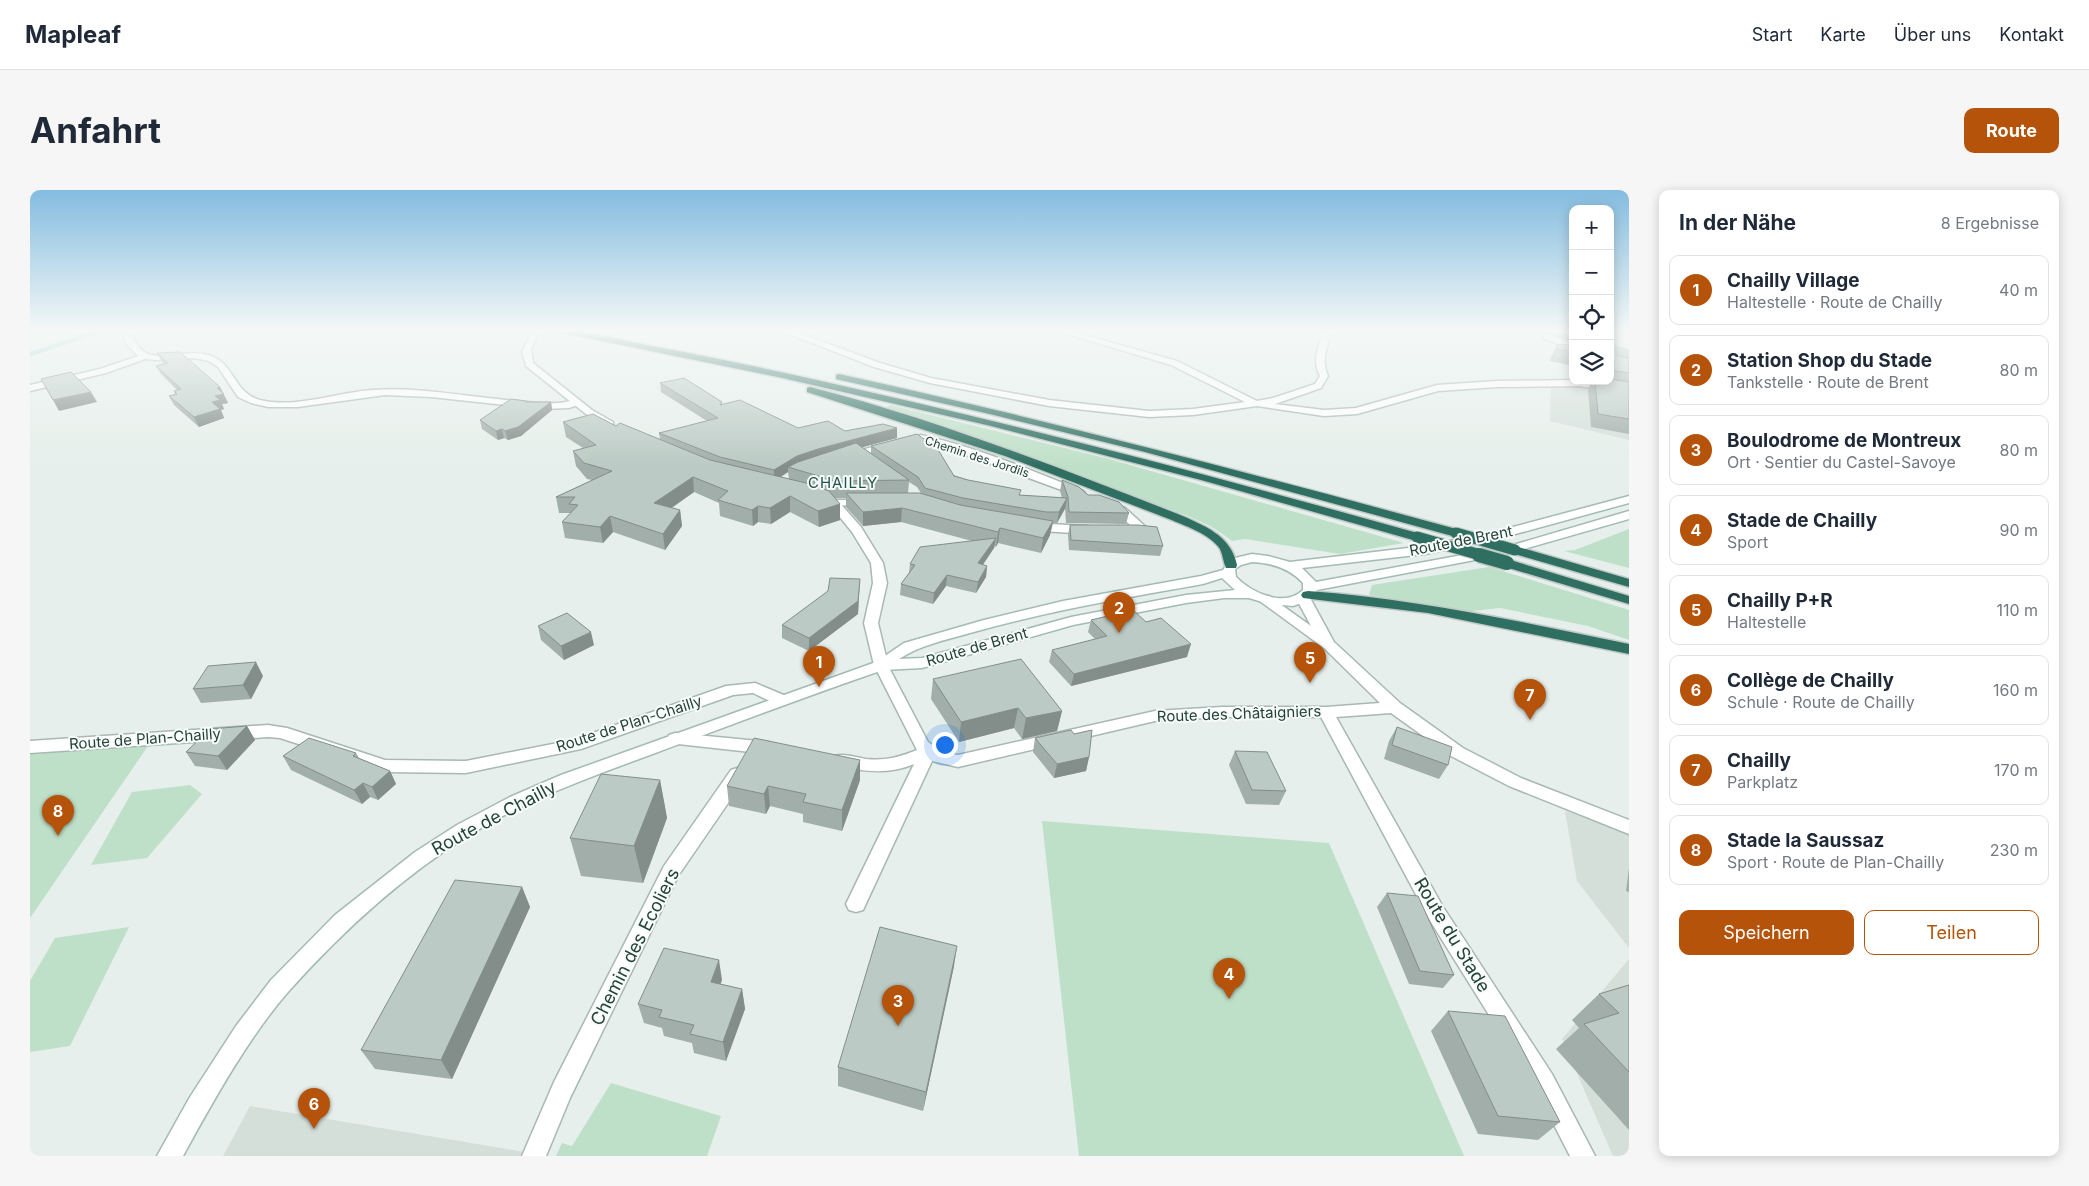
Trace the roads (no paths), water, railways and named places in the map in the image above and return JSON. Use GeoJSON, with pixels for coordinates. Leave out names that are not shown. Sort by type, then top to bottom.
{"type":"FeatureCollection","features":[{"type":"Feature","properties":{"kind":"highway"},"geometry":{"type":"LineString","coordinates":[[759,376],[878,410],[1080,480],[1208,533],[1225,547],[1230,569]]}},
{"type":"Feature","properties":{"kind":"highway"},"geometry":{"type":"LineString","coordinates":[[788,376],[1041,435],[1234,486],[1417,537],[1629,600]]}},
{"type":"Feature","properties":{"kind":"highway"},"geometry":{"type":"LineString","coordinates":[[838,376],[1135,446],[1516,550],[1629,578]]}},
{"type":"Feature","properties":{"kind":"highway"},"geometry":{"type":"LineString","coordinates":[[1538,555],[1629,583]]}},
{"type":"Feature","properties":{"kind":"highway"},"geometry":{"type":"LineString","coordinates":[[1307,593],[1363,598],[1466,616],[1629,649]]}},
{"type":"Feature","properties":{"kind":"street"},"geometry":{"type":"LineString","coordinates":[[30,388],[79,376]]}},
{"type":"Feature","properties":{"kind":"street"},"geometry":{"type":"LineString","coordinates":[[229,376],[235,389],[248,398],[267,404],[292,404],[384,392],[416,393],[550,408],[578,403]]}},
{"type":"Feature","properties":{"kind":"street"},"geometry":{"type":"LineString","coordinates":[[543,376],[596,416],[618,429]]}},
{"type":"Feature","properties":{"kind":"street"},"geometry":{"type":"LineString","coordinates":[[918,376],[1049,403],[1149,414],[1193,412],[1275,401],[1318,386],[1324,376]]}},
{"type":"Feature","properties":{"kind":"street"},"geometry":{"type":"LineString","coordinates":[[1200,376],[1254,403],[1324,413],[1357,410],[1438,388],[1497,384],[1578,383],[1629,391]]}},
{"type":"Feature","properties":{"kind":"street","name":"Chemin des Jordils"},"geometry":{"type":"LineString","coordinates":[[840,458],[862,457],[921,438],[939,442],[1028,473],[1121,510],[1142,530],[1127,530]]}},
{"type":"Feature","properties":{"kind":"street"},"geometry":{"type":"LineString","coordinates":[[811,495],[834,503],[881,502]]}},
{"type":"Feature","properties":{"kind":"street","name":"Route de Brent"},"geometry":{"type":"LineString","coordinates":[[881,666],[909,646],[989,623],[1124,593],[1203,580],[1230,569],[1243,560],[1261,559],[1290,566],[1425,550],[1504,533],[1629,500]]}},
{"type":"Feature","properties":{"kind":"street"},"geometry":{"type":"LineString","coordinates":[[834,503],[857,530],[878,563],[880,583],[871,623],[881,666],[922,745],[928,752]]}},
{"type":"Feature","properties":{"kind":"street","name":"Route de Brent"},"geometry":{"type":"LineString","coordinates":[[881,666],[922,663],[1081,619],[1186,599],[1224,594],[1286,601],[1353,577],[1474,557],[1537,543],[1629,514]]}},
{"type":"Feature","properties":{"kind":"street"},"geometry":{"type":"LineString","coordinates":[[1021,526],[1101,530]]}},
{"type":"Feature","properties":{"kind":"street"},"geometry":{"type":"LineString","coordinates":[[1290,566],[1305,576],[1307,593],[1329,646]]}},
{"type":"Feature","properties":{"kind":"street"},"geometry":{"type":"LineString","coordinates":[[1230,569],[1234,584],[1257,597],[1329,646],[1394,707],[1433,736],[1474,761],[1515,782],[1629,827]]}},
{"type":"Feature","properties":{"kind":"street","name":"Route de Chailly"},"geometry":{"type":"LineString","coordinates":[[169,1156],[218,1074],[279,987],[335,928],[422,857],[464,830],[516,802],[567,779],[781,700],[881,666]]}},
{"type":"Feature","properties":{"kind":"street","name":"Route de Plan-Chailly"},"geometry":{"type":"LineString","coordinates":[[30,747],[268,731],[281,732],[385,766],[466,767],[575,745],[731,690],[756,688],[781,700]]}},
{"type":"Feature","properties":{"kind":"street","name":"Route des Châtaigniers"},"geometry":{"type":"LineString","coordinates":[[928,752],[940,759],[958,761],[1127,721],[1177,714],[1326,712],[1394,707]]}},
{"type":"Feature","properties":{"kind":"street","name":"Route du Stade"},"geometry":{"type":"LineString","coordinates":[[1326,712],[1436,913],[1544,1082],[1583,1156]]}},
{"type":"Feature","properties":{"kind":"street"},"geometry":{"type":"LineString","coordinates":[[675,739],[784,749]]}},
{"type":"Feature","properties":{"kind":"street","name":"Chemin des Ecoliers"},"geometry":{"type":"LineString","coordinates":[[534,1156],[562,1090],[671,871],[729,788],[752,747]]}},
{"type":"Feature","properties":{"kind":"street"},"geometry":{"type":"LineString","coordinates":[[822,757],[881,766],[895,765],[928,752]]}},
{"type":"Feature","properties":{"kind":"street"},"geometry":{"type":"LineString","coordinates":[[856,904],[928,752]]}},
{"type":"Feature","properties":{"kind":"place","name":"Station Shop du Stade"},"geometry":{"type":"Point","coordinates":[1119,633]}},
{"type":"Feature","properties":{"kind":"place","name":"Chailly P+R"},"geometry":{"type":"Point","coordinates":[1310,683]}},
{"type":"Feature","properties":{"kind":"place","name":"Chailly Village"},"geometry":{"type":"Point","coordinates":[819,687]}},
{"type":"Feature","properties":{"kind":"place","name":"Chailly"},"geometry":{"type":"Point","coordinates":[1530,720]}},
{"type":"Feature","properties":{"kind":"place","name":"Stade la Saussaz"},"geometry":{"type":"Point","coordinates":[58,836]}},
{"type":"Feature","properties":{"kind":"place","name":"Stade de Chailly"},"geometry":{"type":"Point","coordinates":[1229,999]}},
{"type":"Feature","properties":{"kind":"place","name":"Boulodrome de Montreux"},"geometry":{"type":"Point","coordinates":[898,1026]}},
{"type":"Feature","properties":{"kind":"place","name":"Collège de Chailly"},"geometry":{"type":"Point","coordinates":[314,1129]}},
{"type":"Feature","properties":{"kind":"district","name":"CHAILLY"},"geometry":{"type":"Point","coordinates":[843,483]}}]}
